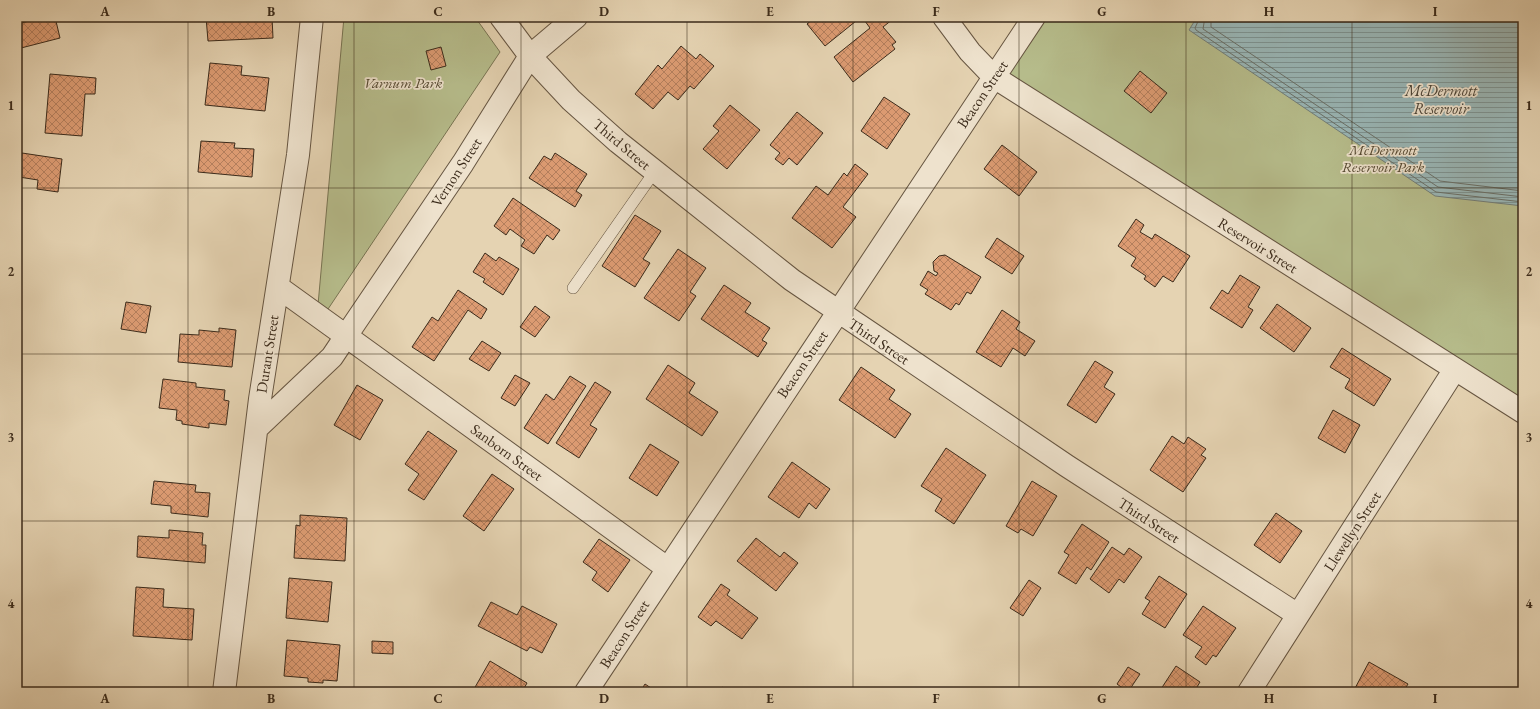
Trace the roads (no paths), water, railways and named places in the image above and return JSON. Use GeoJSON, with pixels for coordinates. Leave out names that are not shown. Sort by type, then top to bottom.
{"type":"FeatureCollection","features":[{"type":"Feature","properties":{"kind":"street","name":"Durant Street"},"geometry":{"type":"LineString","coordinates":[[224,692],[257,428],[298,155],[312,17]]}},
{"type":"Feature","properties":{"kind":"street","name":"Third Street"},"geometry":{"type":"LineString","coordinates":[[501,17],[530,56],[571,100],[655,171],[792,280],[837,312],[1067,466],[1298,616]]}},
{"type":"Feature","properties":{"kind":"street","name":"Vernon Street"},"geometry":{"type":"LineString","coordinates":[[257,428],[332,357],[463,163],[530,56],[576,17]]}},
{"type":"Feature","properties":{"kind":"street","name":"Reservoir Street"},"geometry":{"type":"LineString","coordinates":[[944,17],[970,52],[994,77],[1523,412]]}},
{"type":"Feature","properties":{"kind":"street","name":"Beacon Street"},"geometry":{"type":"LineString","coordinates":[[586,692],[1034,17]]}},
{"type":"Feature","properties":{"kind":"street"},"geometry":{"type":"LineString","coordinates":[[278,287],[346,336]]}},
{"type":"Feature","properties":{"kind":"street","name":"Sanborn Street"},"geometry":{"type":"LineString","coordinates":[[346,336],[667,568]]}},
{"type":"Feature","properties":{"kind":"street","name":"Llewellyn Street"},"geometry":{"type":"LineString","coordinates":[[1249,692],[1455,369]]}},
{"type":"Feature","properties":{"kind":"lane"},"geometry":{"type":"LineString","coordinates":[[573,288],[655,171]]}},
{"type":"Feature","properties":{"kind":"water","name":"McDermott Reservoir"},"geometry":{"type":"Polygon","coordinates":[[[1197,17],[1523,17],[1523,206],[1435,196],[1189,30],[1197,17]]]}},
{"type":"Feature","properties":{"kind":"park label","name":"Varnum Park"},"geometry":{"type":"Point","coordinates":[403,82]}},
{"type":"Feature","properties":{"kind":"park label","name":"McDermott Reservoir Park"},"geometry":{"type":"Point","coordinates":[1383,158]}}]}
